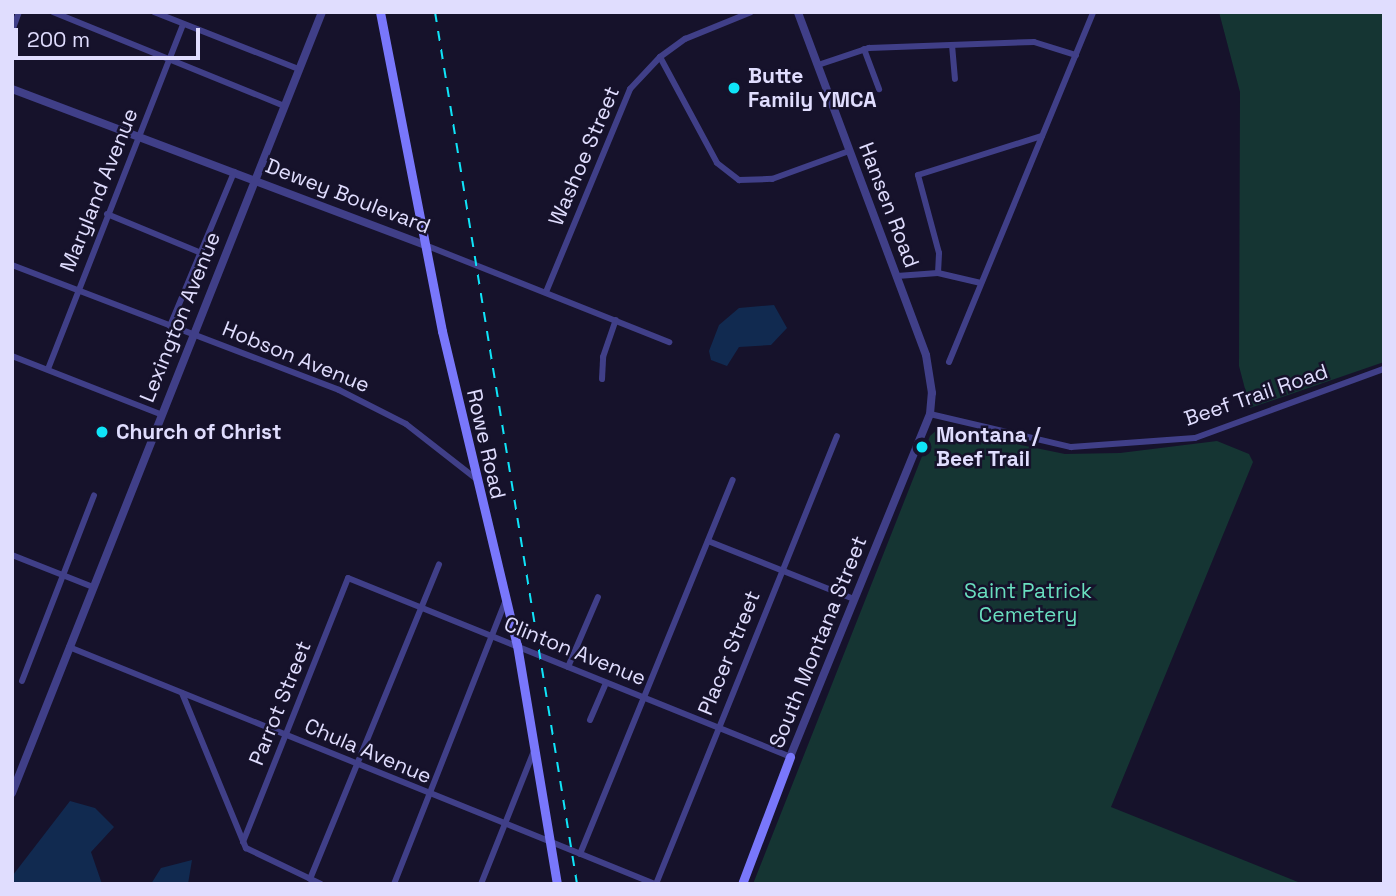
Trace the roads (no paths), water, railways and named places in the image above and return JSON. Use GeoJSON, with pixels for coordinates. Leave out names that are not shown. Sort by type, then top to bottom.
{"type":"FeatureCollection","features":[{"type":"Feature","properties":{"kind":"main road","name":"Rowe Road"},"geometry":{"type":"LineString","coordinates":[[380,12],[425,245],[475,478],[517,645],[557,884]]}},
{"type":"Feature","properties":{"kind":"main road","name":"South Montana Street"},"geometry":{"type":"LineString","coordinates":[[742,884],[790,757]]}},
{"type":"Feature","properties":{"kind":"street"},"geometry":{"type":"LineString","coordinates":[[12,31],[19,12]]}},
{"type":"Feature","properties":{"kind":"street"},"geometry":{"type":"LineString","coordinates":[[53,12],[284,106]]}},
{"type":"Feature","properties":{"kind":"street"},"geometry":{"type":"LineString","coordinates":[[155,12],[299,69]]}},
{"type":"Feature","properties":{"kind":"street","name":"Lexington Avenue"},"geometry":{"type":"LineString","coordinates":[[12,793],[160,414],[322,12]]}},
{"type":"Feature","properties":{"kind":"street","name":"Washoe Street"},"geometry":{"type":"LineString","coordinates":[[546,292],[619,110],[630,89],[660,57],[685,39],[751,12]]}},
{"type":"Feature","properties":{"kind":"street","name":"Hansen Road"},"geometry":{"type":"LineString","coordinates":[[798,12],[897,276],[931,376],[930,414]]}},
{"type":"Feature","properties":{"kind":"street"},"geometry":{"type":"LineString","coordinates":[[949,362],[1093,12]]}},
{"type":"Feature","properties":{"kind":"street","name":"Maryland Avenue"},"geometry":{"type":"LineString","coordinates":[[48,369],[183,24]]}},
{"type":"Feature","properties":{"kind":"street"},"geometry":{"type":"LineString","coordinates":[[817,65],[864,48],[1034,42],[1076,55]]}},
{"type":"Feature","properties":{"kind":"street"},"geometry":{"type":"LineString","coordinates":[[952,45],[955,79]]}},
{"type":"Feature","properties":{"kind":"street"},"geometry":{"type":"LineString","coordinates":[[864,48],[878,89]]}},
{"type":"Feature","properties":{"kind":"street"},"geometry":{"type":"LineString","coordinates":[[660,57],[717,163],[739,180],[772,179],[849,151]]}},
{"type":"Feature","properties":{"kind":"street","name":"Dewey Boulevard"},"geometry":{"type":"LineString","coordinates":[[12,89],[138,139],[255,179],[669,342]]}},
{"type":"Feature","properties":{"kind":"street"},"geometry":{"type":"LineString","coordinates":[[939,273],[939,253],[918,175],[1042,136]]}},
{"type":"Feature","properties":{"kind":"street"},"geometry":{"type":"LineString","coordinates":[[170,326],[234,172]]}},
{"type":"Feature","properties":{"kind":"street"},"geometry":{"type":"LineString","coordinates":[[107,214],[201,253]]}},
{"type":"Feature","properties":{"kind":"street","name":"Hobson Avenue"},"geometry":{"type":"LineString","coordinates":[[12,265],[339,390],[406,424],[475,478]]}},
{"type":"Feature","properties":{"kind":"street"},"geometry":{"type":"LineString","coordinates":[[897,276],[939,273],[981,283]]}},
{"type":"Feature","properties":{"kind":"street"},"geometry":{"type":"LineString","coordinates":[[602,379],[603,357],[616,320]]}},
{"type":"Feature","properties":{"kind":"street"},"geometry":{"type":"LineString","coordinates":[[12,356],[160,414]]}},
{"type":"Feature","properties":{"kind":"street","name":"Beef Trail Road"},"geometry":{"type":"LineString","coordinates":[[930,414],[1071,447],[1195,438],[1384,369]]}},
{"type":"Feature","properties":{"kind":"street","name":"South Montana Street"},"geometry":{"type":"LineString","coordinates":[[790,757],[930,414]]}},
{"type":"Feature","properties":{"kind":"street","name":"Placer Street"},"geometry":{"type":"LineString","coordinates":[[655,884],[837,436]]}},
{"type":"Feature","properties":{"kind":"street"},"geometry":{"type":"LineString","coordinates":[[580,854],[733,480]]}},
{"type":"Feature","properties":{"kind":"street"},"geometry":{"type":"LineString","coordinates":[[22,681],[94,495]]}},
{"type":"Feature","properties":{"kind":"street"},"geometry":{"type":"LineString","coordinates":[[708,541],[854,599]]}},
{"type":"Feature","properties":{"kind":"street"},"geometry":{"type":"LineString","coordinates":[[12,555],[93,587]]}},
{"type":"Feature","properties":{"kind":"street"},"geometry":{"type":"LineString","coordinates":[[310,879],[439,564]]}},
{"type":"Feature","properties":{"kind":"street","name":"Clinton Avenue"},"geometry":{"type":"LineString","coordinates":[[348,578],[790,757]]}},
{"type":"Feature","properties":{"kind":"street","name":"Parrot Street"},"geometry":{"type":"LineString","coordinates":[[243,842],[348,578]]}},
{"type":"Feature","properties":{"kind":"street"},"geometry":{"type":"LineString","coordinates":[[394,884],[507,597]]}},
{"type":"Feature","properties":{"kind":"street"},"geometry":{"type":"LineString","coordinates":[[568,667],[598,597]]}},
{"type":"Feature","properties":{"kind":"street","name":"Chula Avenue"},"geometry":{"type":"LineString","coordinates":[[69,647],[504,826],[655,884]]}},
{"type":"Feature","properties":{"kind":"street"},"geometry":{"type":"LineString","coordinates":[[590,720],[606,683]]}},
{"type":"Feature","properties":{"kind":"street"},"geometry":{"type":"LineString","coordinates":[[182,693],[243,842],[257,856],[321,884]]}},
{"type":"Feature","properties":{"kind":"street"},"geometry":{"type":"LineString","coordinates":[[481,884],[536,748]]}},
{"type":"Feature","properties":{"kind":"water"},"geometry":{"type":"Polygon","coordinates":[[[774,305],[787,328],[771,345],[739,347],[727,366],[711,360],[709,351],[719,325],[739,308],[774,305]]]}},
{"type":"Feature","properties":{"kind":"water"},"geometry":{"type":"Polygon","coordinates":[[[70,801],[95,808],[114,827],[91,852],[102,884],[12,884],[13,875],[70,801]]]}},
{"type":"Feature","properties":{"kind":"water"},"geometry":{"type":"Polygon","coordinates":[[[192,860],[188,884],[151,884],[161,868],[192,860]]]}},
{"type":"Feature","properties":{"kind":"railway"},"geometry":{"type":"LineString","coordinates":[[435,12],[577,884]]}},
{"type":"Feature","properties":{"kind":"place","name":"Butte Family YMCA"},"geometry":{"type":"Point","coordinates":[734,88]}},
{"type":"Feature","properties":{"kind":"place","name":"Church of Christ"},"geometry":{"type":"Point","coordinates":[102,432]}},
{"type":"Feature","properties":{"kind":"place","name":"Montana / Beef Trail"},"geometry":{"type":"Point","coordinates":[922,447]}},
{"type":"Feature","properties":{"kind":"park label","name":"Saint Patrick Cemetery"},"geometry":{"type":"Point","coordinates":[1028,603]}}]}
